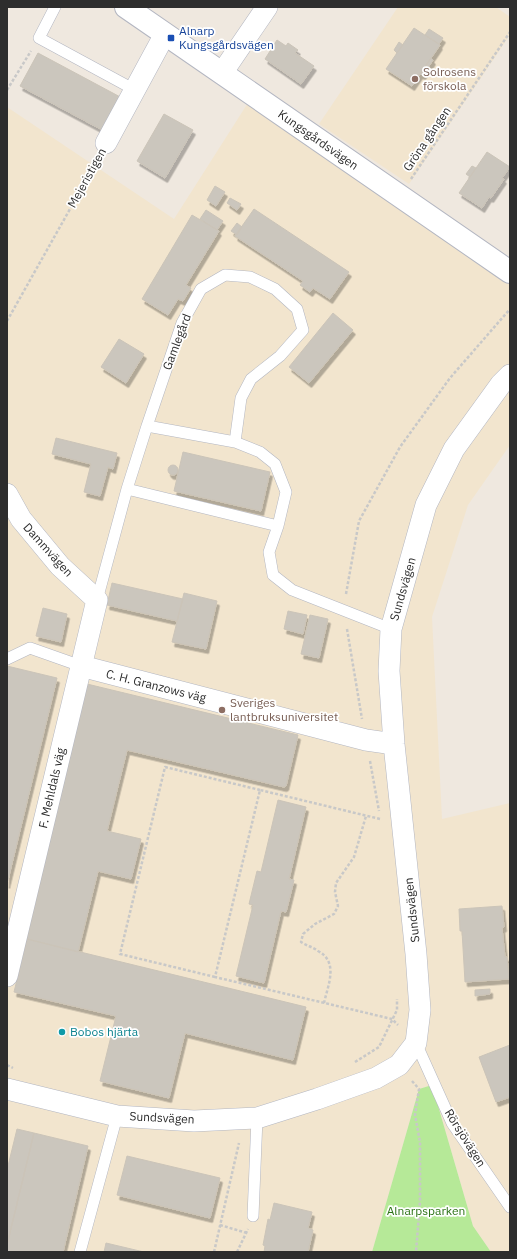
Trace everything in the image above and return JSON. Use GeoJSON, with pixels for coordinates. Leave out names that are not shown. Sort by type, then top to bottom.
{"type":"FeatureCollection","features":[{"type":"Feature","properties":{"kind":"street","name":"Kungsgårdsvägen"},"geometry":{"type":"LineString","coordinates":[[126,7],[510,272]]}},
{"type":"Feature","properties":{"kind":"street"},"geometry":{"type":"LineString","coordinates":[[222,73],[267,7]]}},
{"type":"Feature","properties":{"kind":"street","name":"Mejeristigen"},"geometry":{"type":"LineString","coordinates":[[106,143],[165,34]]}},
{"type":"Feature","properties":{"kind":"street","name":"Sundsvägen"},"geometry":{"type":"LineString","coordinates":[[7,1089],[117,1116],[194,1121],[251,1118],[317,1099],[376,1078],[399,1065],[416,1043],[420,1010],[394,744],[389,671],[391,629],[426,505],[454,449],[501,384],[510,375]]}},
{"type":"Feature","properties":{"kind":"street","name":"Dammvägen"},"geometry":{"type":"LineString","coordinates":[[7,494],[21,520],[60,566],[97,600]]}},
{"type":"Feature","properties":{"kind":"street","name":"F. Mehldals väg"},"geometry":{"type":"LineString","coordinates":[[7,976],[97,600]]}},
{"type":"Feature","properties":{"kind":"street","name":"C. H. Granzows väg"},"geometry":{"type":"LineString","coordinates":[[81,666],[366,740],[394,744]]}},
{"type":"Feature","properties":{"kind":"lane"},"geometry":{"type":"LineString","coordinates":[[55,7],[39,38],[135,90]]}},
{"type":"Feature","properties":{"kind":"lane","name":"Gamlegård"},"geometry":{"type":"LineString","coordinates":[[97,600],[126,489],[182,323],[201,289],[225,275],[250,277],[274,289],[297,309],[303,330],[280,356],[251,379],[241,398],[235,442]]}},
{"type":"Feature","properties":{"kind":"lane"},"geometry":{"type":"LineString","coordinates":[[147,426],[235,442],[260,452],[274,464],[286,492],[278,526],[269,552],[273,575],[292,590],[391,629]]}},
{"type":"Feature","properties":{"kind":"lane"},"geometry":{"type":"LineString","coordinates":[[126,489],[278,526]]}},
{"type":"Feature","properties":{"kind":"lane"},"geometry":{"type":"LineString","coordinates":[[7,660],[30,648],[81,666]]}},
{"type":"Feature","properties":{"kind":"lane","name":"Rörsjövägen"},"geometry":{"type":"LineString","coordinates":[[416,1043],[452,1122],[510,1207]]}},
{"type":"Feature","properties":{"kind":"lane"},"geometry":{"type":"LineString","coordinates":[[80,1252],[117,1116]]}},
{"type":"Feature","properties":{"kind":"lane"},"geometry":{"type":"LineString","coordinates":[[251,1118],[253,1216]]}},
{"type":"Feature","properties":{"kind":"path","name":"Gröna gången"},"geometry":{"type":"LineString","coordinates":[[400,196],[510,32]]}},
{"type":"Feature","properties":{"kind":"path"},"geometry":{"type":"LineString","coordinates":[[7,90],[39,38]]}},
{"type":"Feature","properties":{"kind":"path","name":"Mejeristigen"},"geometry":{"type":"LineString","coordinates":[[7,321],[106,143]]}},
{"type":"Feature","properties":{"kind":"path"},"geometry":{"type":"LineString","coordinates":[[382,826],[344,610],[348,576],[360,521],[396,454],[450,378],[510,309]]}},
{"type":"Feature","properties":{"kind":"path"},"geometry":{"type":"LineString","coordinates":[[380,819],[165,767],[120,954],[392,1019]]}},
{"type":"Feature","properties":{"kind":"path"},"geometry":{"type":"LineString","coordinates":[[215,977],[260,790]]}},
{"type":"Feature","properties":{"kind":"path"},"geometry":{"type":"LineString","coordinates":[[324,1003],[332,973],[330,964],[326,957],[319,951],[301,942],[303,934],[315,924],[334,914],[338,906],[335,892],[336,883],[354,857],[366,816]]}},
{"type":"Feature","properties":{"kind":"path"},"geometry":{"type":"LineString","coordinates":[[353,1064],[379,1047],[397,1010],[396,992]]}},
{"type":"Feature","properties":{"kind":"path"},"geometry":{"type":"LineString","coordinates":[[7,1065],[14,1068]]}},
{"type":"Feature","properties":{"kind":"path"},"geometry":{"type":"LineString","coordinates":[[399,1065],[419,1088],[415,1115],[420,1142],[420,1201],[416,1252]]}},
{"type":"Feature","properties":{"kind":"path"},"geometry":{"type":"LineString","coordinates":[[214,1252],[220,1225],[251,1118]]}},
{"type":"Feature","properties":{"kind":"path"},"geometry":{"type":"LineString","coordinates":[[237,1252],[247,1233],[253,1216]]}},
{"type":"Feature","properties":{"kind":"path"},"geometry":{"type":"LineString","coordinates":[[220,1225],[247,1233]]}},
{"type":"Feature","properties":{"kind":"shaded area","name":"Solrosens förskola"},"geometry":{"type":"Polygon","coordinates":[[[398,7],[496,7],[510,17],[510,35],[409,184],[319,124],[398,7]]]}},
{"type":"Feature","properties":{"kind":"shaded area","name":"Sveriges lantbruksuniversitet"},"geometry":{"type":"Polygon","coordinates":[[[253,95],[510,272],[510,445],[468,505],[432,617],[442,819],[510,803],[510,1252],[491,1252],[473,1226],[432,1085],[419,1089],[372,1252],[7,1252],[7,107],[174,219],[253,95]]]}},
{"type":"Feature","properties":{"kind":"green space","name":"Alnarpsparken"},"geometry":{"type":"Polygon","coordinates":[[[432,1085],[473,1226],[491,1252],[372,1252],[419,1089],[432,1085]]]}},
{"type":"Feature","properties":{"kind":"building"},"geometry":{"type":"Polygon","coordinates":[[[414,28],[440,45],[412,86],[386,69],[414,28]]]}},
{"type":"Feature","properties":{"kind":"building"},"geometry":{"type":"Polygon","coordinates":[[[429,29],[443,38],[439,44],[425,35],[429,29]]]}},
{"type":"Feature","properties":{"kind":"building"},"geometry":{"type":"Polygon","coordinates":[[[277,40],[286,46],[288,43],[298,50],[295,53],[314,66],[301,84],[265,59],[277,40]]]}},
{"type":"Feature","properties":{"kind":"building"},"geometry":{"type":"Polygon","coordinates":[[[399,42],[403,45],[397,53],[394,50],[399,42]]]}},
{"type":"Feature","properties":{"kind":"building"},"geometry":{"type":"Polygon","coordinates":[[[38,53],[124,99],[106,132],[20,86],[38,53]]]}},
{"type":"Feature","properties":{"kind":"building"},"geometry":{"type":"Polygon","coordinates":[[[431,58],[433,60],[423,75],[420,74],[431,58]]]}},
{"type":"Feature","properties":{"kind":"building"},"geometry":{"type":"Polygon","coordinates":[[[164,114],[193,130],[165,178],[137,161],[164,114]]]}},
{"type":"Feature","properties":{"kind":"building"},"geometry":{"type":"Polygon","coordinates":[[[487,152],[510,167],[502,178],[504,179],[482,208],[459,193],[487,152]]]}},
{"type":"Feature","properties":{"kind":"building"},"geometry":{"type":"Polygon","coordinates":[[[472,166],[476,168],[470,177],[466,174],[472,166]]]}},
{"type":"Feature","properties":{"kind":"building"},"geometry":{"type":"Polygon","coordinates":[[[215,186],[225,192],[216,206],[207,200],[215,186]]]}},
{"type":"Feature","properties":{"kind":"building"},"geometry":{"type":"Polygon","coordinates":[[[230,198],[241,204],[237,210],[227,203],[230,198]]]}},
{"type":"Feature","properties":{"kind":"building"},"geometry":{"type":"Polygon","coordinates":[[[254,209],[349,272],[330,299],[313,288],[310,292],[300,285],[303,281],[235,236],[254,209]]]}},
{"type":"Feature","properties":{"kind":"building"},"geometry":{"type":"Polygon","coordinates":[[[206,210],[223,221],[217,230],[200,219],[206,210]]]}},
{"type":"Feature","properties":{"kind":"building"},"geometry":{"type":"Polygon","coordinates":[[[192,215],[219,231],[186,285],[191,288],[183,301],[178,299],[168,315],[142,299],[192,215]]]}},
{"type":"Feature","properties":{"kind":"building"},"geometry":{"type":"Polygon","coordinates":[[[237,223],[242,227],[237,235],[231,231],[237,223]]]}},
{"type":"Feature","properties":{"kind":"building"},"geometry":{"type":"Polygon","coordinates":[[[333,313],[353,330],[309,383],[289,367],[333,313]]]}},
{"type":"Feature","properties":{"kind":"building"},"geometry":{"type":"Polygon","coordinates":[[[119,339],[144,354],[126,383],[101,367],[119,339]]]}},
{"type":"Feature","properties":{"kind":"building"},"geometry":{"type":"Polygon","coordinates":[[[56,438],[117,453],[113,469],[108,467],[100,496],[84,492],[91,464],[52,454],[56,438]]]}},
{"type":"Feature","properties":{"kind":"building"},"geometry":{"type":"Polygon","coordinates":[[[183,452],[270,472],[261,511],[174,491],[183,452]]]}},
{"type":"Feature","properties":{"kind":"building"},"geometry":{"type":"Polygon","coordinates":[[[173,465],[178,470],[173,475],[168,470],[173,465]]]}},
{"type":"Feature","properties":{"kind":"building"},"geometry":{"type":"Polygon","coordinates":[[[112,583],[183,599],[177,621],[107,605],[112,583]]]}},
{"type":"Feature","properties":{"kind":"building"},"geometry":{"type":"Polygon","coordinates":[[[184,593],[217,601],[206,649],[172,642],[184,593]]]}},
{"type":"Feature","properties":{"kind":"building"},"geometry":{"type":"Polygon","coordinates":[[[43,608],[67,614],[61,642],[36,636],[43,608]]]}},
{"type":"Feature","properties":{"kind":"building"},"geometry":{"type":"Polygon","coordinates":[[[288,611],[307,615],[303,634],[284,629],[288,611]]]}},
{"type":"Feature","properties":{"kind":"building"},"geometry":{"type":"Polygon","coordinates":[[[310,615],[328,619],[319,658],[301,654],[310,615]]]}},
{"type":"Feature","properties":{"kind":"building"},"geometry":{"type":"Polygon","coordinates":[[[7,666],[57,678],[7,884],[7,666]]]}},
{"type":"Feature","properties":{"kind":"building"},"geometry":{"type":"Polygon","coordinates":[[[87,684],[298,735],[286,786],[284,787],[127,750],[107,831],[141,839],[131,879],[98,871],[78,952],[27,939],[87,684]]]}},
{"type":"Feature","properties":{"kind":"building"},"geometry":{"type":"Polygon","coordinates":[[[278,800],[306,807],[289,879],[294,880],[286,912],[281,911],[264,983],[236,976],[253,905],[249,904],[257,871],[261,872],[278,800]]]}},
{"type":"Feature","properties":{"kind":"building"},"geometry":{"type":"Polygon","coordinates":[[[502,906],[504,927],[502,928],[509,979],[465,982],[459,909],[502,906]]]}},
{"type":"Feature","properties":{"kind":"building"},"geometry":{"type":"Polygon","coordinates":[[[27,939],[306,1007],[293,1060],[185,1033],[169,1098],[100,1081],[116,1016],[14,992],[27,939]]]}},
{"type":"Feature","properties":{"kind":"building"},"geometry":{"type":"Polygon","coordinates":[[[490,989],[490,994],[475,996],[475,990],[490,989]]]}},
{"type":"Feature","properties":{"kind":"building"},"geometry":{"type":"Polygon","coordinates":[[[510,1045],[510,1097],[496,1102],[479,1057],[510,1045]]]}},
{"type":"Feature","properties":{"kind":"building"},"geometry":{"type":"Polygon","coordinates":[[[17,1129],[34,1133],[7,1245],[7,1170],[17,1129]]]}},
{"type":"Feature","properties":{"kind":"building"},"geometry":{"type":"Polygon","coordinates":[[[34,1133],[88,1146],[63,1252],[7,1252],[7,1245],[34,1133]]]}},
{"type":"Feature","properties":{"kind":"building"},"geometry":{"type":"Polygon","coordinates":[[[127,1156],[220,1178],[210,1218],[117,1195],[127,1156]]]}},
{"type":"Feature","properties":{"kind":"building"},"geometry":{"type":"Polygon","coordinates":[[[274,1203],[312,1212],[308,1228],[313,1230],[308,1252],[264,1252],[265,1246],[263,1245],[268,1219],[270,1220],[274,1203]]]}},
{"type":"Feature","properties":{"kind":"building"},"geometry":{"type":"Polygon","coordinates":[[[106,1243],[144,1252],[104,1252],[106,1243]]]}},
{"type":"Feature","properties":{"kind":"place","name":"Alnarp Kungsgårdsvägen"},"geometry":{"type":"Point","coordinates":[171,38]}},
{"type":"Feature","properties":{"kind":"place","name":"Solrosens förskola"},"geometry":{"type":"Point","coordinates":[415,79]}},
{"type":"Feature","properties":{"kind":"place","name":"Sveriges lantbruksuniversitet"},"geometry":{"type":"Point","coordinates":[222,710]}},
{"type":"Feature","properties":{"kind":"place","name":"Bobos hjärta"},"geometry":{"type":"Point","coordinates":[62,1032]}}]}
